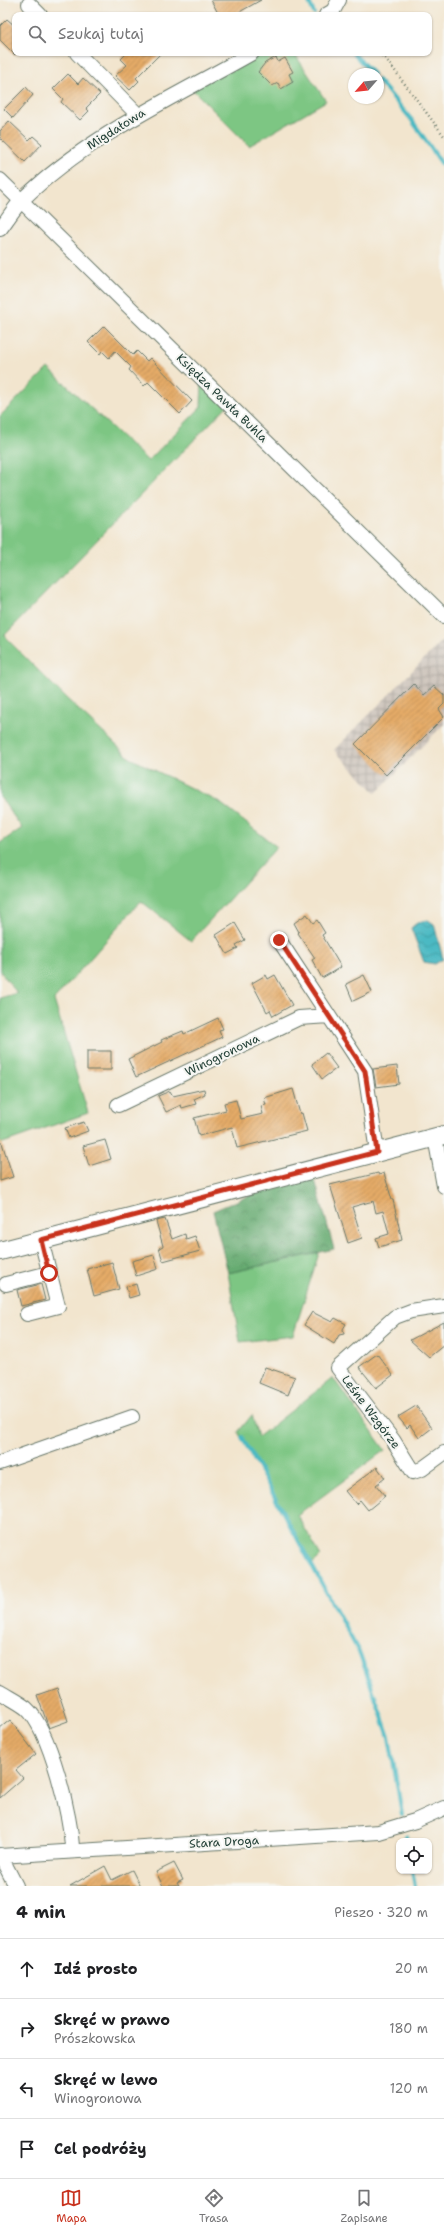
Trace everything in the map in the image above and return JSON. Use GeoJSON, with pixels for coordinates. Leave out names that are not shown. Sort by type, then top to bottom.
{"type":"FeatureCollection","features":[{"type":"Feature","properties":{"kind":"main road"},"geometry":{"type":"LineString","coordinates":[[0,1251],[439,1136]]}},
{"type":"Feature","properties":{"kind":"street"},"geometry":{"type":"LineString","coordinates":[[29,4],[37,12]]}},
{"type":"Feature","properties":{"kind":"street"},"geometry":{"type":"LineString","coordinates":[[80,56],[138,115]]}},
{"type":"Feature","properties":{"kind":"street","name":"Migdałowa"},"geometry":{"type":"LineString","coordinates":[[0,229],[21,201],[77,154],[138,115],[246,56]]}},
{"type":"Feature","properties":{"kind":"street","name":"Księdza Pawła Buhla"},"geometry":{"type":"LineString","coordinates":[[0,180],[444,616]]}},
{"type":"Feature","properties":{"kind":"street"},"geometry":{"type":"LineString","coordinates":[[279,940],[365,1071],[377,1152]]}},
{"type":"Feature","properties":{"kind":"street","name":"Winogronowa"},"geometry":{"type":"LineString","coordinates":[[118,1105],[299,1018],[329,1016]]}},
{"type":"Feature","properties":{"kind":"street"},"geometry":{"type":"LineString","coordinates":[[439,1136],[444,1186]]}},
{"type":"Feature","properties":{"kind":"street"},"geometry":{"type":"LineString","coordinates":[[27,1314],[58,1306],[41,1240]]}},
{"type":"Feature","properties":{"kind":"street"},"geometry":{"type":"LineString","coordinates":[[6,1284],[49,1273]]}},
{"type":"Feature","properties":{"kind":"street","name":"Leśne Wzgórze"},"geometry":{"type":"LineString","coordinates":[[444,1306],[411,1311],[395,1317],[338,1368],[393,1440],[413,1472],[422,1469],[444,1453]]}},
{"type":"Feature","properties":{"kind":"street"},"geometry":{"type":"LineString","coordinates":[[0,1463],[132,1417]]}},
{"type":"Feature","properties":{"kind":"street"},"geometry":{"type":"LineString","coordinates":[[0,1692],[26,1709],[37,1722],[45,1740],[68,1811],[72,1850]]}},
{"type":"Feature","properties":{"kind":"street","name":"Stara Droga"},"geometry":{"type":"LineString","coordinates":[[0,1855],[379,1832],[410,1824],[444,1808]]}},
{"type":"Feature","properties":{"kind":"street"},"geometry":{"type":"LineString","coordinates":[[0,1855],[16,1886]]}},
{"type":"Feature","properties":{"kind":"path"},"geometry":{"type":"LineString","coordinates":[[382,56],[444,136]]}},
{"type":"Feature","properties":{"kind":"shaded area"},"geometry":{"type":"Polygon","coordinates":[[[444,639],[444,724],[376,793],[334,750],[444,639]]]}},
{"type":"Feature","properties":{"kind":"green space"},"geometry":{"type":"Polygon","coordinates":[[[246,56],[296,56],[326,101],[249,146],[189,86],[246,56]]]}},
{"type":"Feature","properties":{"kind":"green space"},"geometry":{"type":"Polygon","coordinates":[[[48,368],[148,461],[201,407],[202,378],[228,405],[4,636],[67,699],[130,758],[219,802],[277,847],[191,941],[141,901],[54,1000],[88,1113],[0,1144],[0,998],[17,993],[0,971],[0,843],[22,828],[0,797],[0,416],[48,368]]]}},
{"type":"Feature","properties":{"kind":"green space"},"geometry":{"type":"Polygon","coordinates":[[[312,1169],[334,1249],[228,1273],[213,1211],[312,1169]]]}},
{"type":"Feature","properties":{"kind":"green space"},"geometry":{"type":"Polygon","coordinates":[[[319,1253],[293,1336],[240,1342],[228,1273],[319,1253]]]}},
{"type":"Feature","properties":{"kind":"green space"},"geometry":{"type":"Polygon","coordinates":[[[333,1378],[385,1450],[297,1515],[321,1556],[311,1565],[238,1432],[252,1415],[258,1437],[333,1378]]]}},
{"type":"Feature","properties":{"kind":"water"},"geometry":{"type":"Polygon","coordinates":[[[428,920],[434,924],[443,959],[435,964],[424,962],[411,928],[418,922],[428,920]]]}},
{"type":"Feature","properties":{"kind":"building"},"geometry":{"type":"Polygon","coordinates":[[[211,0],[261,0],[239,12],[217,12],[211,0]]]}},
{"type":"Feature","properties":{"kind":"building"},"geometry":{"type":"Polygon","coordinates":[[[7,19],[12,23],[12,52],[0,40],[0,26],[7,19]]]}},
{"type":"Feature","properties":{"kind":"building"},"geometry":{"type":"Polygon","coordinates":[[[124,56],[158,56],[136,78],[139,81],[130,90],[115,76],[127,65],[121,59],[124,56]]]}},
{"type":"Feature","properties":{"kind":"building"},"geometry":{"type":"Polygon","coordinates":[[[276,57],[278,62],[285,58],[293,72],[289,74],[293,82],[281,89],[278,83],[272,86],[258,72],[265,63],[276,57]]]}},
{"type":"Feature","properties":{"kind":"building"},"geometry":{"type":"Polygon","coordinates":[[[68,74],[78,84],[83,78],[100,94],[86,108],[89,111],[80,120],[61,102],[63,99],[53,89],[68,74]]]}},
{"type":"Feature","properties":{"kind":"building"},"geometry":{"type":"Polygon","coordinates":[[[26,87],[33,95],[13,118],[4,109],[26,87]]]}},
{"type":"Feature","properties":{"kind":"building"},"geometry":{"type":"Polygon","coordinates":[[[9,121],[29,140],[33,136],[42,144],[25,162],[0,138],[0,131],[9,121]]]}},
{"type":"Feature","properties":{"kind":"building"},"geometry":{"type":"Polygon","coordinates":[[[104,326],[133,355],[137,351],[147,361],[150,358],[192,401],[180,414],[148,382],[144,386],[129,370],[131,367],[115,351],[109,358],[102,351],[100,354],[88,342],[104,326]]]}},
{"type":"Feature","properties":{"kind":"building"},"geometry":{"type":"Polygon","coordinates":[[[414,684],[424,695],[434,686],[444,695],[444,704],[439,709],[444,717],[386,775],[355,744],[414,684]]]}},
{"type":"Feature","properties":{"kind":"building"},"geometry":{"type":"Polygon","coordinates":[[[307,914],[313,923],[317,920],[325,933],[322,935],[341,967],[322,978],[312,960],[315,958],[298,933],[299,932],[294,923],[307,914]]]}},
{"type":"Feature","properties":{"kind":"building"},"geometry":{"type":"Polygon","coordinates":[[[235,923],[245,940],[236,945],[238,948],[227,954],[216,935],[235,923]]]}},
{"type":"Feature","properties":{"kind":"building"},"geometry":{"type":"Polygon","coordinates":[[[266,975],[268,979],[275,975],[292,1005],[273,1016],[270,1010],[267,1012],[252,983],[266,975]]]}},
{"type":"Feature","properties":{"kind":"building"},"geometry":{"type":"Polygon","coordinates":[[[364,975],[372,992],[353,1001],[346,984],[364,975]]]}},
{"type":"Feature","properties":{"kind":"building"},"geometry":{"type":"Polygon","coordinates":[[[218,1018],[223,1029],[219,1030],[222,1037],[136,1077],[128,1059],[162,1042],[161,1040],[183,1031],[184,1034],[218,1018]]]}},
{"type":"Feature","properties":{"kind":"building"},"geometry":{"type":"Polygon","coordinates":[[[87,1051],[111,1051],[111,1070],[87,1070],[87,1051]]]}},
{"type":"Feature","properties":{"kind":"building"},"geometry":{"type":"Polygon","coordinates":[[[326,1053],[337,1068],[322,1079],[312,1064],[326,1053]]]}},
{"type":"Feature","properties":{"kind":"building"},"geometry":{"type":"Polygon","coordinates":[[[397,1066],[399,1084],[376,1087],[373,1069],[397,1066]]]}},
{"type":"Feature","properties":{"kind":"building"},"geometry":{"type":"Polygon","coordinates":[[[204,1089],[205,1094],[194,1099],[196,1104],[182,1108],[181,1105],[166,1112],[158,1096],[170,1091],[173,1096],[204,1089]]]}},
{"type":"Feature","properties":{"kind":"building"},"geometry":{"type":"Polygon","coordinates":[[[293,1089],[300,1114],[302,1113],[307,1131],[237,1148],[232,1127],[199,1136],[194,1118],[226,1110],[224,1103],[236,1100],[241,1119],[263,1114],[261,1106],[266,1105],[264,1098],[293,1089]]]}},
{"type":"Feature","properties":{"kind":"building"},"geometry":{"type":"Polygon","coordinates":[[[84,1122],[88,1131],[69,1138],[65,1128],[84,1122]]]}},
{"type":"Feature","properties":{"kind":"building"},"geometry":{"type":"Polygon","coordinates":[[[105,1140],[111,1159],[89,1166],[83,1146],[105,1140]]]}},
{"type":"Feature","properties":{"kind":"building"},"geometry":{"type":"Polygon","coordinates":[[[0,1143],[2,1143],[13,1177],[0,1181],[0,1143]]]}},
{"type":"Feature","properties":{"kind":"building"},"geometry":{"type":"Polygon","coordinates":[[[378,1173],[379,1175],[384,1173],[393,1200],[402,1240],[379,1247],[376,1238],[389,1234],[383,1211],[376,1213],[373,1201],[352,1207],[362,1238],[348,1243],[330,1185],[378,1173]]]}},
{"type":"Feature","properties":{"kind":"building"},"geometry":{"type":"Polygon","coordinates":[[[165,1219],[172,1239],[185,1234],[186,1239],[195,1236],[200,1251],[163,1261],[159,1248],[163,1246],[156,1221],[165,1219]]]}},
{"type":"Feature","properties":{"kind":"building"},"geometry":{"type":"Polygon","coordinates":[[[154,1255],[158,1269],[136,1276],[132,1261],[154,1255]]]}},
{"type":"Feature","properties":{"kind":"building"},"geometry":{"type":"Polygon","coordinates":[[[112,1262],[119,1289],[94,1296],[87,1269],[112,1262]]]}},
{"type":"Feature","properties":{"kind":"building"},"geometry":{"type":"Polygon","coordinates":[[[41,1284],[45,1300],[21,1306],[17,1290],[41,1284]]]}},
{"type":"Feature","properties":{"kind":"building"},"geometry":{"type":"Polygon","coordinates":[[[136,1284],[139,1295],[129,1298],[126,1287],[136,1284]]]}},
{"type":"Feature","properties":{"kind":"building"},"geometry":{"type":"Polygon","coordinates":[[[312,1312],[332,1322],[335,1318],[346,1324],[343,1329],[344,1334],[339,1335],[334,1344],[304,1325],[312,1312]]]}},
{"type":"Feature","properties":{"kind":"building"},"geometry":{"type":"Polygon","coordinates":[[[444,1322],[444,1345],[429,1357],[410,1340],[444,1322]]]}},
{"type":"Feature","properties":{"kind":"building"},"geometry":{"type":"Polygon","coordinates":[[[377,1354],[393,1375],[376,1388],[359,1367],[377,1354]]]}},
{"type":"Feature","properties":{"kind":"building"},"geometry":{"type":"Polygon","coordinates":[[[265,1367],[295,1377],[288,1395],[259,1383],[265,1367]]]}},
{"type":"Feature","properties":{"kind":"building"},"geometry":{"type":"Polygon","coordinates":[[[416,1406],[432,1428],[419,1438],[410,1425],[407,1428],[398,1417],[416,1406]]]}},
{"type":"Feature","properties":{"kind":"building"},"geometry":{"type":"Polygon","coordinates":[[[377,1467],[385,1478],[376,1485],[385,1496],[368,1510],[360,1500],[356,1504],[345,1491],[377,1467]]]}},
{"type":"Feature","properties":{"kind":"building"},"geometry":{"type":"Polygon","coordinates":[[[57,1688],[68,1721],[49,1728],[37,1695],[57,1688]]]}},
{"type":"Feature","properties":{"kind":"building"},"geometry":{"type":"Polygon","coordinates":[[[10,1720],[36,1754],[16,1770],[23,1778],[0,1798],[0,1728],[10,1720]]]}},
{"type":"Feature","properties":{"kind":"building"},"geometry":{"type":"Polygon","coordinates":[[[174,1863],[183,1880],[177,1883],[179,1886],[163,1886],[156,1872],[174,1863]]]}},
{"type":"Feature","properties":{"kind":"building"},"geometry":{"type":"Polygon","coordinates":[[[105,1866],[112,1880],[132,1870],[140,1886],[70,1886],[105,1866]]]}},
{"type":"Feature","properties":{"kind":"waterway"},"geometry":{"type":"LineString","coordinates":[[308,0],[314,12]]}},
{"type":"Feature","properties":{"kind":"waterway"},"geometry":{"type":"LineString","coordinates":[[356,56],[367,68]]}},
{"type":"Feature","properties":{"kind":"waterway"},"geometry":{"type":"LineString","coordinates":[[384,87],[411,119],[444,167]]}},
{"type":"Feature","properties":{"kind":"waterway"},"geometry":{"type":"LineString","coordinates":[[242,1437],[360,1654],[389,1737],[402,1814]]}},
{"type":"Feature","properties":{"kind":"waterway"},"geometry":{"type":"LineString","coordinates":[[413,1874],[415,1886]]}},
{"type":"Feature","properties":{"kind":"route"},"geometry":{"type":"LineString","coordinates":[[49,1273],[41,1240],[377,1152],[365,1071],[279,940]]}}]}
